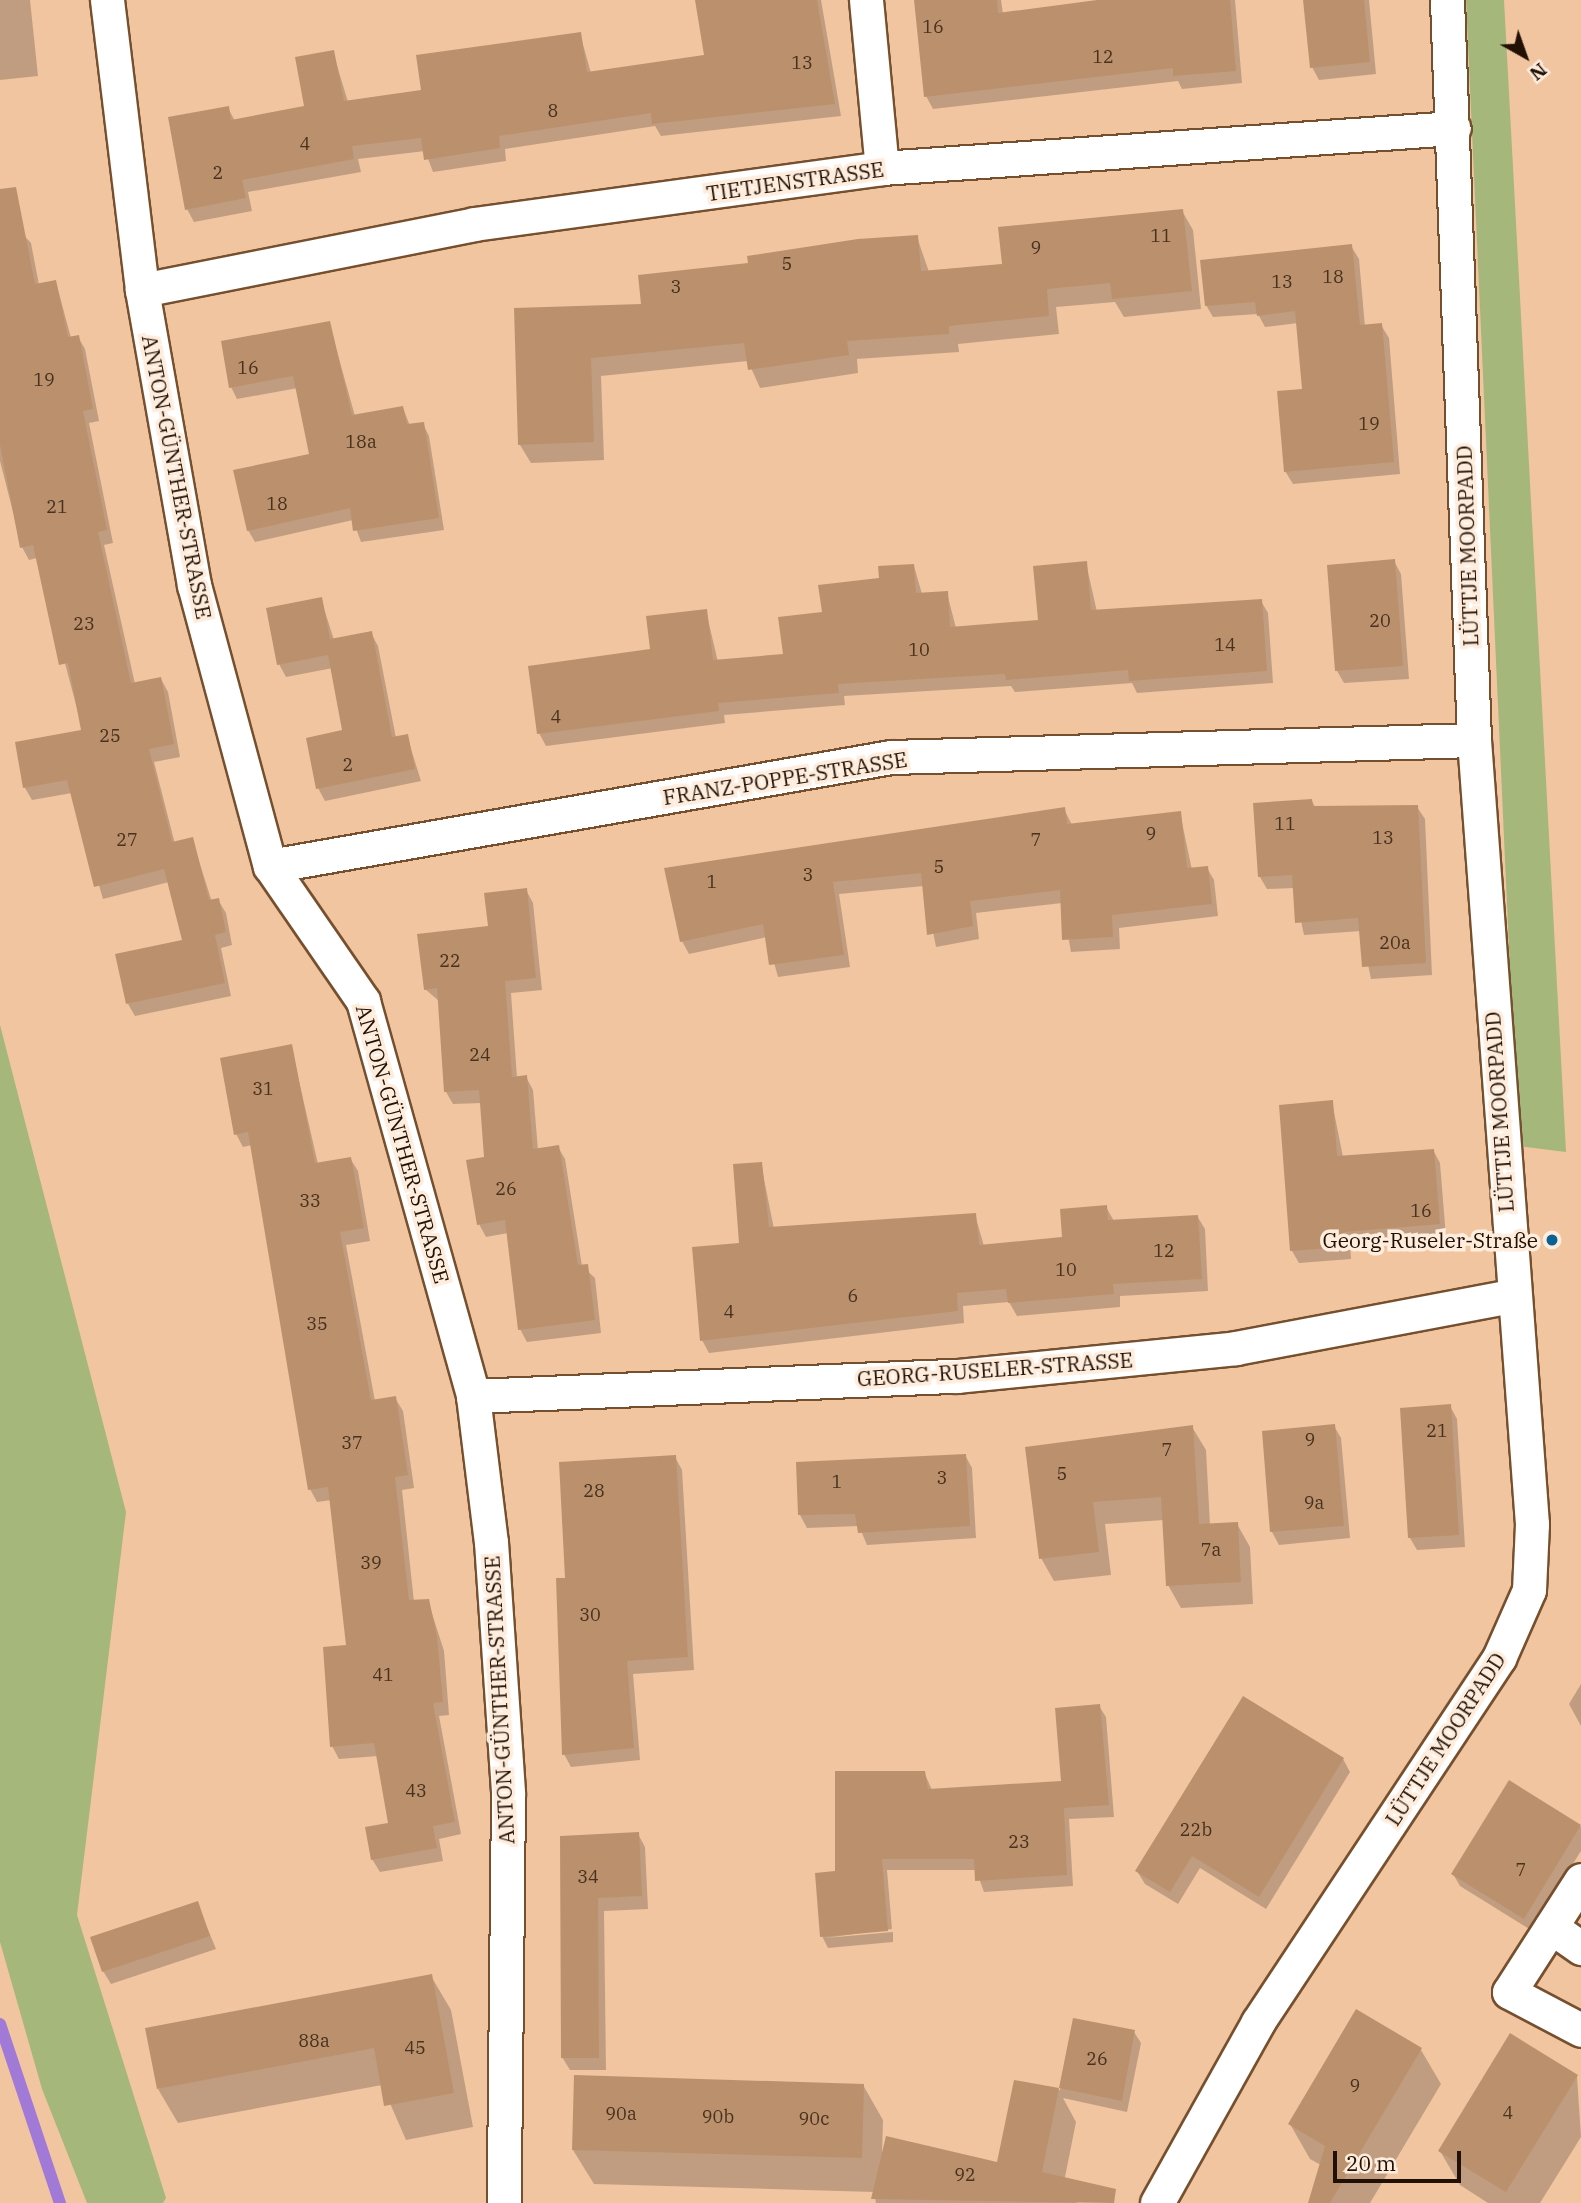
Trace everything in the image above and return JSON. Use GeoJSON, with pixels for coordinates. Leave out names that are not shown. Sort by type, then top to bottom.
{"type":"FeatureCollection","features":[{"type":"Feature","properties":{"kind":"street","name":"ANTON-GÜNTHER-STRASSE"},"geometry":{"type":"LineString","coordinates":[[107,0],[142,290],[194,584],[270,866],[363,1001],[472,1396],[491,1542],[508,1794],[504,2203]]}},
{"type":"Feature","properties":{"kind":"street"},"geometry":{"type":"LineString","coordinates":[[866,0],[882,169]]}},
{"type":"Feature","properties":{"kind":"street","name":"LÜTTJE MOORPADD"},"geometry":{"type":"LineString","coordinates":[[1157,2203],[1258,2022],[1499,1658],[1529,1590],[1532,1524],[1511,1296],[1474,740],[1454,128],[1447,0]]}},
{"type":"Feature","properties":{"kind":"street","name":"TIETJENSTRASSE"},"geometry":{"type":"LineString","coordinates":[[142,290],[474,224],[882,169],[1454,128]]}},
{"type":"Feature","properties":{"kind":"street","name":"FRANZ-POPPE-STRASSE"},"geometry":{"type":"LineString","coordinates":[[270,866],[891,757],[1474,740]]}},
{"type":"Feature","properties":{"kind":"street","name":"GEORG-RUSELER-STRASSE"},"geometry":{"type":"LineString","coordinates":[[472,1396],[970,1375],[1236,1348],[1511,1296]]}},
{"type":"Feature","properties":{"kind":"street"},"geometry":{"type":"LineString","coordinates":[[1581,1880],[1509,1992],[1581,2029]]}},
{"type":"Feature","properties":{"kind":"street"},"geometry":{"type":"LineString","coordinates":[[1551,1927],[1581,1948]]}},
{"type":"Feature","properties":{"kind":"green space"},"geometry":{"type":"Polygon","coordinates":[[[1466,0],[1504,0],[1566,1152],[1518,1146],[1466,0]]]}},
{"type":"Feature","properties":{"kind":"green space"},"geometry":{"type":"Polygon","coordinates":[[[0,1025],[126,1512],[77,1915],[166,2198],[163,2203],[87,2203],[42,2089],[0,1942],[0,1025]]]}},
{"type":"Feature","properties":{"kind":"building"},"geometry":{"type":"Polygon","coordinates":[[[695,0],[817,0],[835,104],[652,124],[651,113],[499,136],[500,148],[424,160],[421,138],[352,146],[354,159],[242,180],[246,198],[185,210],[168,117],[229,106],[231,120],[304,106],[295,57],[334,50],[344,101],[421,90],[416,55],[581,32],[587,72],[704,55],[695,0]]]}},
{"type":"Feature","properties":{"kind":"building"},"geometry":{"type":"Polygon","coordinates":[[[914,0],[997,0],[998,13],[1097,0],[1230,0],[1236,71],[1173,76],[1173,68],[924,97],[914,0]]]}},
{"type":"Feature","properties":{"kind":"building"},"geometry":{"type":"Polygon","coordinates":[[[1303,0],[1364,0],[1370,62],[1310,68],[1303,0]]]}},
{"type":"Feature","properties":{"kind":"building"},"geometry":{"type":"Polygon","coordinates":[[[16,187],[35,284],[56,280],[68,337],[79,335],[93,409],[83,411],[107,530],[98,532],[131,683],[161,677],[174,744],[149,749],[172,842],[193,837],[209,900],[219,898],[226,932],[215,935],[225,983],[126,1004],[115,954],[182,940],[164,869],[94,887],[67,780],[23,788],[15,742],[81,730],[68,663],[59,665],[33,545],[20,548],[0,445],[0,189],[16,187]]]}},
{"type":"Feature","properties":{"kind":"building"},"geometry":{"type":"Polygon","coordinates":[[[1183,209],[1192,291],[1112,299],[1110,283],[1047,289],[1049,316],[949,326],[949,334],[847,341],[849,355],[748,370],[744,343],[591,358],[594,442],[518,445],[514,308],[641,304],[638,275],[748,263],[747,256],[858,239],[918,235],[921,271],[1002,264],[998,227],[1183,209]]]}},
{"type":"Feature","properties":{"kind":"building"},"geometry":{"type":"Polygon","coordinates":[[[1352,244],[1360,325],[1382,323],[1394,462],[1284,472],[1277,391],[1302,389],[1295,311],[1257,316],[1255,302],[1205,306],[1200,260],[1352,244]]]}},
{"type":"Feature","properties":{"kind":"building"},"geometry":{"type":"Polygon","coordinates":[[[330,321],[352,415],[403,406],[407,424],[424,422],[439,518],[353,531],[350,508],[247,531],[233,470],[309,454],[293,376],[229,388],[221,341],[330,321]]]}},
{"type":"Feature","properties":{"kind":"building"},"geometry":{"type":"Polygon","coordinates":[[[1395,559],[1403,666],[1335,671],[1327,565],[1395,559]]]}},
{"type":"Feature","properties":{"kind":"building"},"geometry":{"type":"Polygon","coordinates":[[[1087,561],[1091,610],[1262,599],[1267,671],[1129,681],[1128,670],[1006,680],[1005,674],[838,684],[839,693],[718,703],[719,711],[537,734],[528,666],[650,649],[646,616],[707,609],[713,660],[783,654],[778,617],[822,612],[818,585],[879,578],[878,566],[914,564],[916,593],[948,591],[950,627],[1038,620],[1033,566],[1087,561]]]}},
{"type":"Feature","properties":{"kind":"building"},"geometry":{"type":"Polygon","coordinates":[[[322,597],[330,639],[372,631],[392,737],[408,734],[415,769],[316,789],[306,738],[342,730],[328,655],[277,665],[266,608],[322,597]]]}},
{"type":"Feature","properties":{"kind":"building"},"geometry":{"type":"Polygon","coordinates":[[[1312,799],[1313,806],[1418,805],[1426,963],[1362,967],[1358,918],[1295,923],[1292,875],[1258,877],[1253,803],[1312,799]]]}},
{"type":"Feature","properties":{"kind":"building"},"geometry":{"type":"Polygon","coordinates":[[[1065,807],[1067,824],[1181,811],[1187,868],[1208,866],[1212,904],[1112,915],[1113,937],[1062,940],[1060,890],[970,901],[973,926],[927,935],[921,873],[833,882],[844,955],[769,965],[763,924],[680,942],[664,868],[1065,807]]]}},
{"type":"Feature","properties":{"kind":"building"},"geometry":{"type":"Polygon","coordinates":[[[527,888],[536,978],[505,981],[512,1077],[527,1075],[533,1149],[559,1145],[578,1265],[588,1264],[595,1320],[518,1330],[505,1220],[477,1225],[466,1160],[484,1157],[479,1090],[444,1092],[437,988],[424,990],[417,934],[488,926],[484,893],[527,888]]]}},
{"type":"Feature","properties":{"kind":"building"},"geometry":{"type":"Polygon","coordinates":[[[292,1044],[315,1163],[351,1157],[364,1228],[340,1232],[371,1400],[396,1396],[408,1475],[395,1477],[409,1600],[429,1599],[437,1637],[443,1702],[433,1703],[455,1822],[433,1826],[437,1848],[371,1860],[365,1827],[388,1823],[374,1743],[330,1747],[323,1647],[346,1645],[328,1487],[308,1490],[248,1132],[234,1135],[220,1058],[292,1044]]]}},
{"type":"Feature","properties":{"kind":"building"},"geometry":{"type":"Polygon","coordinates":[[[1333,1100],[1337,1156],[1434,1149],[1440,1224],[1344,1232],[1345,1247],[1290,1251],[1279,1105],[1333,1100]]]}},
{"type":"Feature","properties":{"kind":"building"},"geometry":{"type":"Polygon","coordinates":[[[762,1162],[769,1227],[976,1213],[979,1245],[1062,1237],[1060,1209],[1107,1205],[1108,1220],[1198,1215],[1202,1279],[1113,1284],[1114,1294],[1008,1303],[1006,1289],[957,1293],[958,1311],[700,1341],[692,1247],[739,1243],[733,1164],[762,1162]]]}},
{"type":"Feature","properties":{"kind":"building"},"geometry":{"type":"Polygon","coordinates":[[[1451,1404],[1459,1535],[1408,1538],[1400,1408],[1451,1404]]]}},
{"type":"Feature","properties":{"kind":"building"},"geometry":{"type":"Polygon","coordinates":[[[1335,1424],[1344,1526],[1270,1532],[1262,1431],[1335,1424]]]}},
{"type":"Feature","properties":{"kind":"building"},"geometry":{"type":"Polygon","coordinates":[[[1193,1425],[1199,1524],[1238,1522],[1241,1582],[1166,1586],[1161,1497],[1093,1502],[1099,1552],[1039,1559],[1025,1447],[1193,1425]]]}},
{"type":"Feature","properties":{"kind":"building"},"geometry":{"type":"Polygon","coordinates":[[[966,1454],[970,1526],[858,1533],[855,1514],[798,1515],[796,1462],[966,1454]]]}},
{"type":"Feature","properties":{"kind":"building"},"geometry":{"type":"Polygon","coordinates":[[[676,1455],[688,1657],[627,1661],[634,1748],[562,1755],[556,1578],[565,1578],[559,1462],[676,1455]]]}},
{"type":"Feature","properties":{"kind":"building"},"geometry":{"type":"Polygon","coordinates":[[[1243,1696],[1344,1758],[1259,1897],[1192,1856],[1170,1892],[1135,1871],[1243,1696]]]}},
{"type":"Feature","properties":{"kind":"building"},"geometry":{"type":"Polygon","coordinates":[[[1100,1704],[1109,1805],[1064,1808],[1067,1875],[975,1881],[974,1859],[882,1859],[888,1931],[820,1937],[815,1873],[835,1871],[835,1771],[925,1771],[928,1789],[1061,1781],[1055,1708],[1100,1704]]]}},
{"type":"Feature","properties":{"kind":"building"},"geometry":{"type":"Polygon","coordinates":[[[1509,1780],[1581,1825],[1524,1919],[1451,1874],[1509,1780]]]}},
{"type":"Feature","properties":{"kind":"building"},"geometry":{"type":"Polygon","coordinates":[[[639,1832],[642,1896],[598,1898],[599,2058],[561,2058],[560,1836],[639,1832]]]}},
{"type":"Feature","properties":{"kind":"building"},"geometry":{"type":"Polygon","coordinates":[[[198,1901],[210,1936],[102,1972],[90,1937],[198,1901]]]}},
{"type":"Feature","properties":{"kind":"building"},"geometry":{"type":"Polygon","coordinates":[[[432,1974],[454,2093],[384,2106],[374,2048],[157,2089],[145,2028],[432,1974]]]}},
{"type":"Feature","properties":{"kind":"building"},"geometry":{"type":"Polygon","coordinates":[[[1356,2009],[1422,2048],[1330,2203],[1308,2203],[1325,2146],[1288,2124],[1356,2009]]]}},
{"type":"Feature","properties":{"kind":"building"},"geometry":{"type":"Polygon","coordinates":[[[1073,2018],[1135,2030],[1122,2101],[1059,2088],[1073,2018]]]}},
{"type":"Feature","properties":{"kind":"building"},"geometry":{"type":"Polygon","coordinates":[[[1510,2033],[1578,2075],[1506,2192],[1438,2151],[1510,2033]]]}},
{"type":"Feature","properties":{"kind":"building"},"geometry":{"type":"Polygon","coordinates":[[[574,2075],[864,2084],[862,2158],[572,2150],[574,2075]]]}},
{"type":"Feature","properties":{"kind":"building"},"geometry":{"type":"Polygon","coordinates":[[[1014,2080],[1059,2088],[1042,2172],[1116,2189],[1114,2203],[871,2199],[886,2136],[997,2162],[1014,2080]]]}},
{"type":"Feature","properties":{"kind":"waterway"},"geometry":{"type":"LineString","coordinates":[[0,2024],[60,2203]]}},
{"type":"Feature","properties":{"kind":"place","name":"Georg-Ruseler-Straße"},"geometry":{"type":"Point","coordinates":[1552,1240]}}]}
